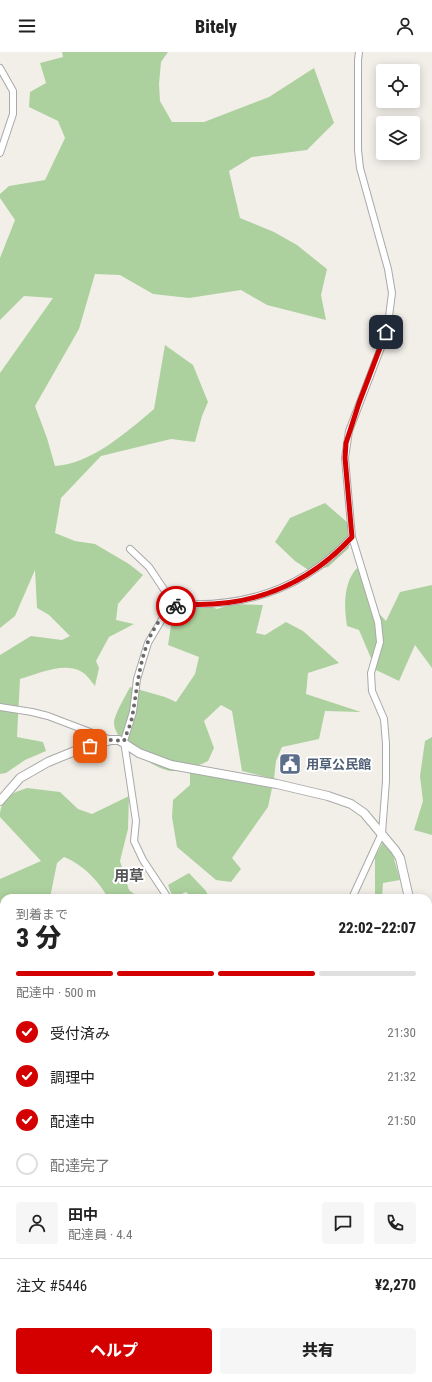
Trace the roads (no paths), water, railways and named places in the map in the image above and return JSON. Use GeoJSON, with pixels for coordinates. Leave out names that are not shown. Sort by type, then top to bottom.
{"type":"FeatureCollection","features":[{"type":"Feature","properties":{"kind":"street"},"geometry":{"type":"LineString","coordinates":[[354,894],[382,833],[386,781],[386,744],[384,719],[372,691],[371,673],[380,642],[378,622],[352,537],[346,464],[346,443],[359,403],[386,332],[392,293],[386,262],[364,182],[358,150],[358,60],[360,52]]}},
{"type":"Feature","properties":{"kind":"street"},"geometry":{"type":"LineString","coordinates":[[0,68],[13,92],[13,114],[0,153]]}},
{"type":"Feature","properties":{"kind":"street"},"geometry":{"type":"LineString","coordinates":[[165,894],[143,860],[134,840],[136,821],[124,741],[133,712],[137,679],[148,643],[164,616],[175,606],[183,604],[247,600],[265,595],[292,583],[332,558],[352,537]]}},
{"type":"Feature","properties":{"kind":"street"},"geometry":{"type":"LineString","coordinates":[[130,549],[150,567],[175,606]]}},
{"type":"Feature","properties":{"kind":"street"},"geometry":{"type":"LineString","coordinates":[[0,707],[48,716],[111,740],[124,741],[139,753],[171,765],[277,784],[328,796],[355,807],[364,813],[382,833],[400,858],[408,894]]}},
{"type":"Feature","properties":{"kind":"street"},"geometry":{"type":"LineString","coordinates":[[0,801],[20,778],[30,771],[80,749],[111,740]]}},
{"type":"Feature","properties":{"kind":"place","name":"用草公民館"},"geometry":{"type":"Point","coordinates":[290,764]}},
{"type":"Feature","properties":{"kind":"district","name":"用草"},"geometry":{"type":"Point","coordinates":[129,876]}}]}
